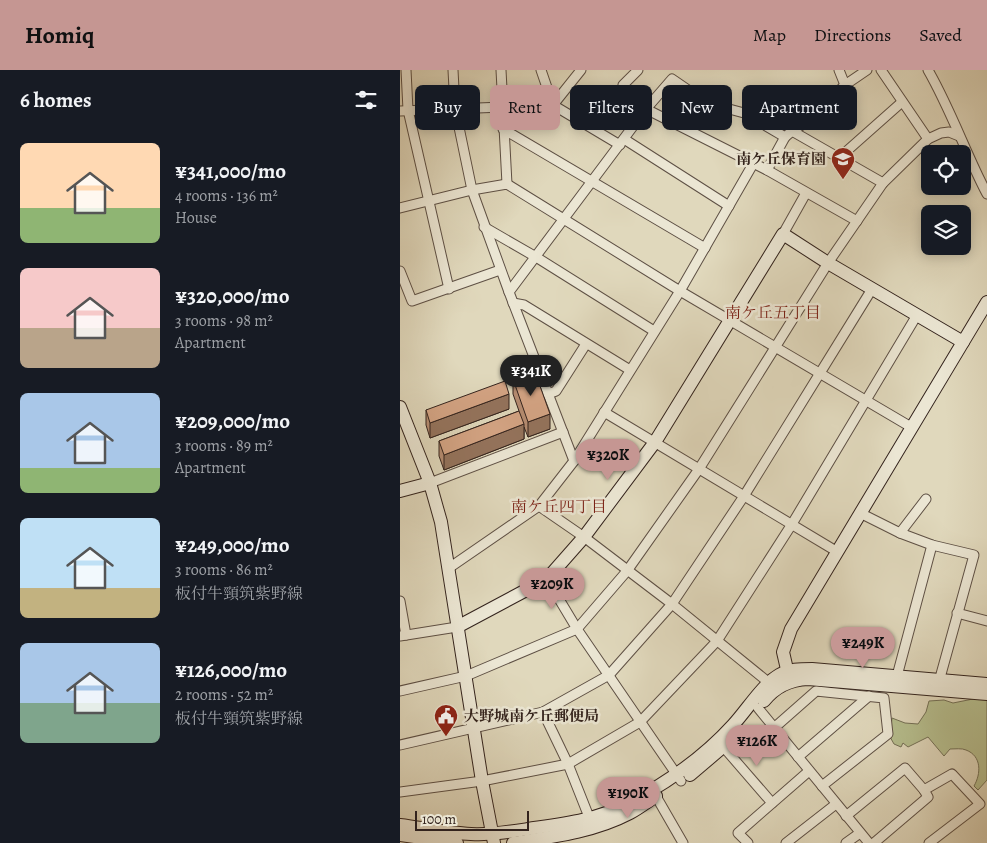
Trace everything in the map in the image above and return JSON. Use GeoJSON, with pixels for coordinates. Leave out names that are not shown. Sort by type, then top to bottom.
{"type":"FeatureCollection","features":[{"type":"Feature","properties":{"kind":"street"},"geometry":{"type":"LineString","coordinates":[[406,70],[404,110],[449,289]]}},
{"type":"Feature","properties":{"kind":"street"},"geometry":{"type":"LineString","coordinates":[[453,70],[454,85]]}},
{"type":"Feature","properties":{"kind":"street"},"geometry":{"type":"LineString","coordinates":[[501,70],[502,85]]}},
{"type":"Feature","properties":{"kind":"street"},"geometry":{"type":"LineString","coordinates":[[542,70],[547,85]]}},
{"type":"Feature","properties":{"kind":"street"},"geometry":{"type":"LineString","coordinates":[[560,97],[582,70]]}},
{"type":"Feature","properties":{"kind":"street"},"geometry":{"type":"LineString","coordinates":[[623,85],[638,70]]}},
{"type":"Feature","properties":{"kind":"street"},"geometry":{"type":"LineString","coordinates":[[839,70],[845,85],[867,70]]}},
{"type":"Feature","properties":{"kind":"street"},"geometry":{"type":"LineString","coordinates":[[881,70],[928,139]]}},
{"type":"Feature","properties":{"kind":"street"},"geometry":{"type":"LineString","coordinates":[[928,70],[939,89],[987,194]]}},
{"type":"Feature","properties":{"kind":"street"},"geometry":{"type":"LineString","coordinates":[[652,102],[672,79],[707,102],[744,113],[840,157],[883,183]]}},
{"type":"Feature","properties":{"kind":"street"},"geometry":{"type":"LineString","coordinates":[[840,157],[902,102]]}},
{"type":"Feature","properties":{"kind":"street"},"geometry":{"type":"LineString","coordinates":[[560,109],[622,142],[728,206]]}},
{"type":"Feature","properties":{"kind":"street"},"geometry":{"type":"LineString","coordinates":[[652,112],[767,170],[857,221]]}},
{"type":"Feature","properties":{"kind":"street"},"geometry":{"type":"LineString","coordinates":[[460,130],[472,190],[484,227],[574,461]]}},
{"type":"Feature","properties":{"kind":"street"},"geometry":{"type":"LineString","coordinates":[[503,130],[507,184]]}},
{"type":"Feature","properties":{"kind":"street"},"geometry":{"type":"LineString","coordinates":[[505,130],[705,248]]}},
{"type":"Feature","properties":{"kind":"street"},"geometry":{"type":"LineString","coordinates":[[509,292],[631,130]]}},
{"type":"Feature","properties":{"kind":"street"},"geometry":{"type":"LineString","coordinates":[[767,170],[788,134],[794,130]]}},
{"type":"Feature","properties":{"kind":"street"},"geometry":{"type":"LineString","coordinates":[[400,691],[466,676],[576,629],[627,571],[699,468],[828,262],[883,183],[928,139],[941,133],[949,132],[959,136]]}},
{"type":"Feature","properties":{"kind":"street"},"geometry":{"type":"LineString","coordinates":[[449,568],[540,506],[574,461],[680,291],[753,164]]}},
{"type":"Feature","properties":{"kind":"street"},"geometry":{"type":"LineString","coordinates":[[400,208],[472,190],[507,184],[680,291],[911,428]]}},
{"type":"Feature","properties":{"kind":"street"},"geometry":{"type":"LineString","coordinates":[[400,601],[403,636],[457,627],[547,579],[584,537],[655,442],[784,234],[806,193]]}},
{"type":"Feature","properties":{"kind":"street"},"geometry":{"type":"LineString","coordinates":[[484,227],[536,256],[654,331]]}},
{"type":"Feature","properties":{"kind":"street"},"geometry":{"type":"LineString","coordinates":[[784,234],[872,289],[963,342]]}},
{"type":"Feature","properties":{"kind":"street"},"geometry":{"type":"LineString","coordinates":[[400,271],[412,301],[500,270]]}},
{"type":"Feature","properties":{"kind":"street"},"geometry":{"type":"LineString","coordinates":[[400,745],[543,712],[609,675],[672,604],[744,496],[872,289]]}},
{"type":"Feature","properties":{"kind":"street"},"geometry":{"type":"LineString","coordinates":[[513,303],[524,305],[630,370]]}},
{"type":"Feature","properties":{"kind":"street"},"geometry":{"type":"LineString","coordinates":[[789,676],[783,652],[791,630],[836,551],[986,306]]}},
{"type":"Feature","properties":{"kind":"street"},"geometry":{"type":"LineString","coordinates":[[400,792],[482,781],[568,764],[640,722],[717,641],[792,524],[917,315]]}},
{"type":"Feature","properties":{"kind":"street"},"geometry":{"type":"LineString","coordinates":[[548,394],[556,391],[586,344]]}},
{"type":"Feature","properties":{"kind":"street"},"geometry":{"type":"LineString","coordinates":[[400,407],[430,483],[441,522],[492,839]]}},
{"type":"Feature","properties":{"kind":"street"},"geometry":{"type":"LineString","coordinates":[[604,412],[836,551]]}},
{"type":"Feature","properties":{"kind":"street"},"geometry":{"type":"LineString","coordinates":[[400,491],[430,483],[563,432]]}},
{"type":"Feature","properties":{"kind":"street"},"geometry":{"type":"LineString","coordinates":[[900,533],[926,499]]}},
{"type":"Feature","properties":{"kind":"street"},"geometry":{"type":"LineString","coordinates":[[540,506],[672,604],[772,685]]}},
{"type":"Feature","properties":{"kind":"street"},"geometry":{"type":"LineString","coordinates":[[860,512],[900,533],[932,545],[974,556],[938,685]]}},
{"type":"Feature","properties":{"kind":"street"},"geometry":{"type":"LineString","coordinates":[[897,676],[932,545]]}},
{"type":"Feature","properties":{"kind":"street"},"geometry":{"type":"LineString","coordinates":[[547,579],[576,629],[679,777]]}},
{"type":"Feature","properties":{"kind":"street"},"geometry":{"type":"LineString","coordinates":[[957,613],[987,621]]}},
{"type":"Feature","properties":{"kind":"street"},"geometry":{"type":"LineString","coordinates":[[789,676],[806,669],[897,676],[987,694]]}},
{"type":"Feature","properties":{"kind":"street"},"geometry":{"type":"LineString","coordinates":[[513,843],[591,823],[654,792],[679,777],[696,760],[721,743],[758,708],[778,675],[808,679],[938,685],[987,684]]}},
{"type":"Feature","properties":{"kind":"street"},"geometry":{"type":"LineString","coordinates":[[721,743],[733,726],[772,685]]}},
{"type":"Feature","properties":{"kind":"street"},"geometry":{"type":"LineString","coordinates":[[774,728],[816,690],[884,698],[888,734],[822,786]]}},
{"type":"Feature","properties":{"kind":"street"},"geometry":{"type":"LineString","coordinates":[[798,757],[870,696]]}},
{"type":"Feature","properties":{"kind":"street"},"geometry":{"type":"LineString","coordinates":[[758,708],[868,843]]}},
{"type":"Feature","properties":{"kind":"street"},"geometry":{"type":"LineString","coordinates":[[543,712],[568,764],[591,823]]}},
{"type":"Feature","properties":{"kind":"street"},"geometry":{"type":"LineString","coordinates":[[721,743],[772,803]]}},
{"type":"Feature","properties":{"kind":"street"},"geometry":{"type":"LineString","coordinates":[[846,816],[905,768],[928,797],[874,843]]}},
{"type":"Feature","properties":{"kind":"street"},"geometry":{"type":"LineString","coordinates":[[748,843],[738,833],[809,771]]}},
{"type":"Feature","properties":{"kind":"street"},"geometry":{"type":"LineString","coordinates":[[924,790],[952,774],[980,804],[929,843]]}},
{"type":"Feature","properties":{"kind":"street"},"geometry":{"type":"LineString","coordinates":[[654,792],[683,843]]}},
{"type":"Feature","properties":{"kind":"street"},"geometry":{"type":"LineString","coordinates":[[786,843],[836,804]]}},
{"type":"Feature","properties":{"kind":"street"},"geometry":{"type":"LineString","coordinates":[[402,834],[470,834],[492,839],[591,823]]}},
{"type":"Feature","properties":{"kind":"street"},"geometry":{"type":"LineString","coordinates":[[846,843],[860,832]]}},
{"type":"Feature","properties":{"kind":"street"},"geometry":{"type":"LineString","coordinates":[[402,834],[456,843]]}},
{"type":"Feature","properties":{"kind":"green space"},"geometry":{"type":"Polygon","coordinates":[[[978,698],[987,700],[987,780],[978,790],[974,786],[979,766],[975,756],[971,753],[963,749],[950,749],[944,756],[928,737],[908,747],[903,743],[901,747],[894,744],[885,728],[891,726],[892,718],[905,723],[918,724],[926,712],[929,701],[944,700],[953,703],[978,698]]]}},
{"type":"Feature","properties":{"kind":"building"},"geometry":{"type":"Polygon","coordinates":[[[535,372],[550,414],[528,422],[513,379],[535,372]]]}},
{"type":"Feature","properties":{"kind":"building"},"geometry":{"type":"Polygon","coordinates":[[[505,381],[509,394],[430,423],[426,410],[505,381]]]}},
{"type":"Feature","properties":{"kind":"building"},"geometry":{"type":"Polygon","coordinates":[[[519,411],[524,424],[444,455],[439,441],[519,411]]]}},
{"type":"Feature","properties":{"kind":"place","name":"南ケ丘保育園"},"geometry":{"type":"Point","coordinates":[843,180]}},
{"type":"Feature","properties":{"kind":"place","name":"大野城南ケ丘郵便局"},"geometry":{"type":"Point","coordinates":[446,737]}},
{"type":"Feature","properties":{"kind":"district","name":"南ケ丘五丁目"},"geometry":{"type":"Point","coordinates":[773,312]}},
{"type":"Feature","properties":{"kind":"district","name":"南ケ丘四丁目"},"geometry":{"type":"Point","coordinates":[559,506]}}]}
